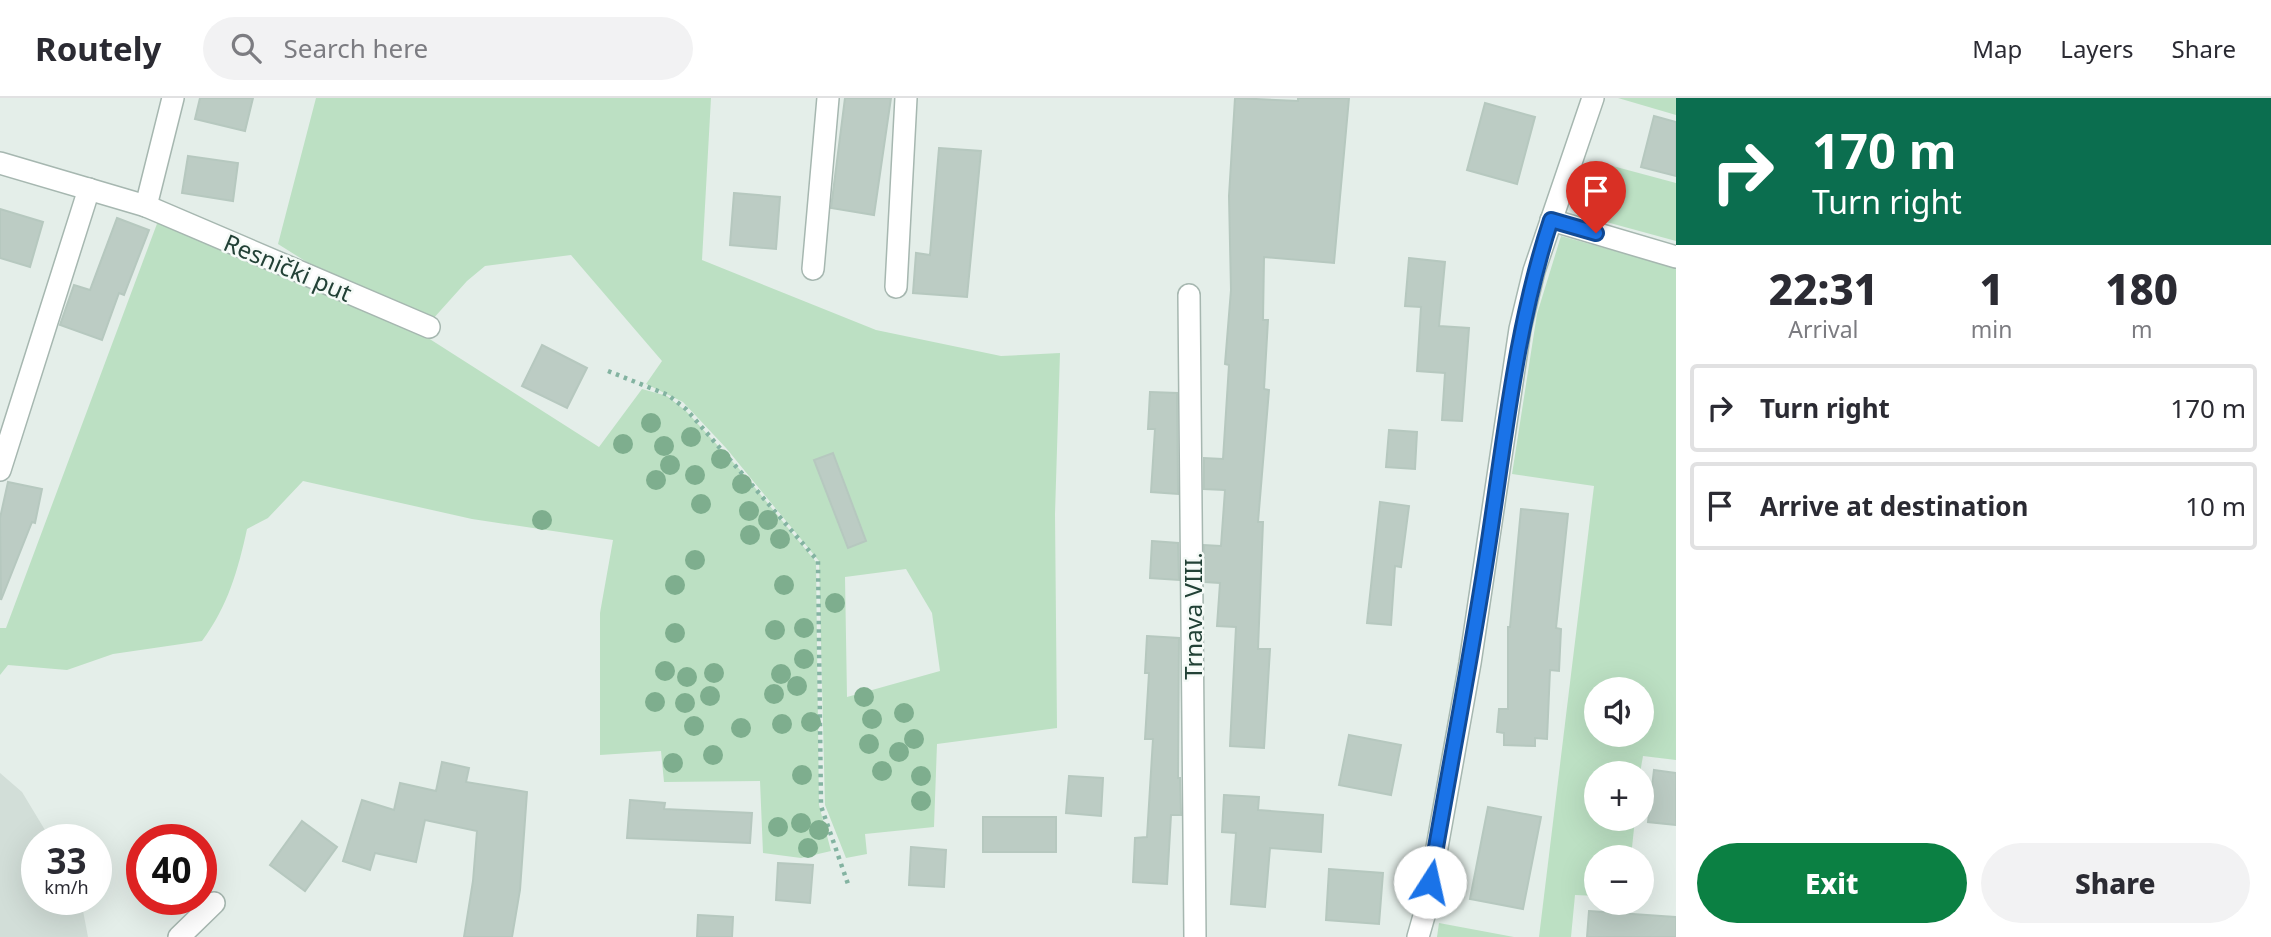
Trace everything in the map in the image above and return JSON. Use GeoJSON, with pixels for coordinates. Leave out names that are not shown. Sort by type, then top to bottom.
{"type":"FeatureCollection","features":[{"type":"Feature","properties":{"kind":"street"},"geometry":{"type":"LineString","coordinates":[[146,206],[173,98]]}},
{"type":"Feature","properties":{"kind":"street"},"geometry":{"type":"LineString","coordinates":[[813,269],[828,98]]}},
{"type":"Feature","properties":{"kind":"street"},"geometry":{"type":"LineString","coordinates":[[896,287],[906,98]]}},
{"type":"Feature","properties":{"kind":"street"},"geometry":{"type":"LineString","coordinates":[[1418,937],[1426,909],[1470,663],[1520,330],[1589,99]]}},
{"type":"Feature","properties":{"kind":"street","name":"Resnički put"},"geometry":{"type":"LineString","coordinates":[[0,163],[146,206],[429,327]]}},
{"type":"Feature","properties":{"kind":"street"},"geometry":{"type":"LineString","coordinates":[[0,470],[89,189]]}},
{"type":"Feature","properties":{"kind":"street"},"geometry":{"type":"LineString","coordinates":[[1551,220],[1676,257]]}},
{"type":"Feature","properties":{"kind":"street","name":"Trnava VIII."},"geometry":{"type":"LineString","coordinates":[[1189,295],[1195,937]]}},
{"type":"Feature","properties":{"kind":"street"},"geometry":{"type":"LineString","coordinates":[[179,937],[202,915]]}},
{"type":"Feature","properties":{"kind":"path"},"geometry":{"type":"LineString","coordinates":[[608,371],[668,395],[686,409],[818,561],[821,807],[848,884]]}},
{"type":"Feature","properties":{"kind":"shaded area"},"geometry":{"type":"Polygon","coordinates":[[[0,773],[22,792],[41,824],[21,824],[21,915],[84,915],[88,937],[0,937],[0,773]]]}},
{"type":"Feature","properties":{"kind":"green space"},"geometry":{"type":"Polygon","coordinates":[[[316,98],[711,98],[702,260],[876,330],[1001,356],[1060,353],[1055,514],[1057,728],[937,744],[934,827],[865,834],[867,854],[846,858],[825,805],[819,561],[726,448],[683,402],[646,384],[662,361],[571,255],[485,266],[467,281],[432,320],[313,266],[278,244],[316,98]],[[906,569],[845,577],[847,697],[940,671],[932,613],[906,569]]]}},
{"type":"Feature","properties":{"kind":"green space"},"geometry":{"type":"Polygon","coordinates":[[[1618,98],[1676,98],[1676,115],[1618,98]]]}},
{"type":"Feature","properties":{"kind":"green space"},"geometry":{"type":"Polygon","coordinates":[[[1594,161],[1676,183],[1676,241],[1577,214],[1594,161]]]}},
{"type":"Feature","properties":{"kind":"green space"},"geometry":{"type":"Polygon","coordinates":[[[158,221],[425,336],[599,447],[642,389],[667,396],[686,411],[742,472],[816,562],[819,805],[831,851],[801,858],[763,853],[760,781],[664,782],[661,751],[600,755],[600,613],[613,540],[472,519],[303,481],[268,518],[247,529],[231,587],[219,614],[202,641],[113,654],[67,670],[8,665],[0,675],[0,628],[6,628],[158,221]]]}},
{"type":"Feature","properties":{"kind":"green space"},"geometry":{"type":"Polygon","coordinates":[[[1561,236],[1676,268],[1676,760],[1643,756],[1642,761],[1584,761],[1584,831],[1634,831],[1632,845],[1584,845],[1584,895],[1575,895],[1571,937],[1539,937],[1594,486],[1512,474],[1537,314],[1561,236]]]}},
{"type":"Feature","properties":{"kind":"green space"},"geometry":{"type":"Polygon","coordinates":[[[1439,923],[1514,937],[1437,937],[1439,923]]]}},
{"type":"Feature","properties":{"kind":"building"},"geometry":{"type":"Polygon","coordinates":[[[200,98],[253,98],[245,131],[195,119],[200,98]]]}},
{"type":"Feature","properties":{"kind":"building"},"geometry":{"type":"Polygon","coordinates":[[[845,98],[891,98],[874,215],[831,208],[845,98]]]}},
{"type":"Feature","properties":{"kind":"building"},"geometry":{"type":"Polygon","coordinates":[[[1235,98],[1298,101],[1298,98],[1349,98],[1334,263],[1264,257],[1263,320],[1268,320],[1264,389],[1269,390],[1258,522],[1263,522],[1258,649],[1270,649],[1264,748],[1230,746],[1236,627],[1217,626],[1220,583],[1205,582],[1204,545],[1221,546],[1225,490],[1204,489],[1204,458],[1223,459],[1229,365],[1225,364],[1231,290],[1229,196],[1235,98]]]}},
{"type":"Feature","properties":{"kind":"building"},"geometry":{"type":"Polygon","coordinates":[[[1485,103],[1535,117],[1517,184],[1467,170],[1485,103]]]}},
{"type":"Feature","properties":{"kind":"building"},"geometry":{"type":"Polygon","coordinates":[[[1654,116],[1676,122],[1676,176],[1641,167],[1654,116]]]}},
{"type":"Feature","properties":{"kind":"building"},"geometry":{"type":"Polygon","coordinates":[[[939,148],[981,151],[967,297],[913,293],[916,253],[930,255],[939,148]]]}},
{"type":"Feature","properties":{"kind":"building"},"geometry":{"type":"Polygon","coordinates":[[[188,156],[238,163],[233,201],[182,193],[188,156]]]}},
{"type":"Feature","properties":{"kind":"building"},"geometry":{"type":"Polygon","coordinates":[[[734,193],[780,197],[776,249],[730,245],[734,193]]]}},
{"type":"Feature","properties":{"kind":"building"},"geometry":{"type":"Polygon","coordinates":[[[0,209],[43,222],[30,267],[0,258],[0,209]]]}},
{"type":"Feature","properties":{"kind":"building"},"geometry":{"type":"Polygon","coordinates":[[[117,218],[149,230],[124,295],[119,293],[102,340],[60,325],[74,285],[90,290],[117,218]]]}},
{"type":"Feature","properties":{"kind":"building"},"geometry":{"type":"Polygon","coordinates":[[[1409,258],[1445,262],[1439,326],[1469,328],[1462,421],[1442,420],[1445,373],[1417,371],[1421,307],[1405,306],[1409,258]]]}},
{"type":"Feature","properties":{"kind":"building"},"geometry":{"type":"Polygon","coordinates":[[[542,345],[587,368],[567,408],[522,386],[542,345]]]}},
{"type":"Feature","properties":{"kind":"building"},"geometry":{"type":"Polygon","coordinates":[[[1150,392],[1177,393],[1178,494],[1151,492],[1155,429],[1148,429],[1150,392]]]}},
{"type":"Feature","properties":{"kind":"building"},"geometry":{"type":"Polygon","coordinates":[[[1389,430],[1417,432],[1415,469],[1386,467],[1389,430]]]}},
{"type":"Feature","properties":{"kind":"building"},"geometry":{"type":"Polygon","coordinates":[[[833,453],[866,541],[848,548],[814,460],[833,453]]]}},
{"type":"Feature","properties":{"kind":"building"},"geometry":{"type":"Polygon","coordinates":[[[8,482],[42,489],[35,523],[32,522],[1,600],[0,518],[8,482]]]}},
{"type":"Feature","properties":{"kind":"building"},"geometry":{"type":"Polygon","coordinates":[[[1380,502],[1409,506],[1401,567],[1395,566],[1391,625],[1367,623],[1380,502]]]}},
{"type":"Feature","properties":{"kind":"building"},"geometry":{"type":"Polygon","coordinates":[[[1521,509],[1568,514],[1556,628],[1561,629],[1559,671],[1550,670],[1547,739],[1535,738],[1535,746],[1504,745],[1504,733],[1497,732],[1499,709],[1508,709],[1508,627],[1521,509]]]}},
{"type":"Feature","properties":{"kind":"building"},"geometry":{"type":"Polygon","coordinates":[[[1152,541],[1178,543],[1179,580],[1150,578],[1152,541]]]}},
{"type":"Feature","properties":{"kind":"building"},"geometry":{"type":"Polygon","coordinates":[[[1147,636],[1179,638],[1178,778],[1181,815],[1171,815],[1167,884],[1133,882],[1135,838],[1147,837],[1153,739],[1145,739],[1149,673],[1145,673],[1147,636]]]}},
{"type":"Feature","properties":{"kind":"building"},"geometry":{"type":"Polygon","coordinates":[[[1349,735],[1401,745],[1391,795],[1339,785],[1349,735]]]}},
{"type":"Feature","properties":{"kind":"building"},"geometry":{"type":"Polygon","coordinates":[[[442,762],[469,768],[466,782],[527,792],[520,890],[512,937],[464,937],[473,881],[477,831],[425,820],[416,862],[375,853],[370,870],[343,861],[362,800],[394,810],[400,783],[436,791],[442,762]]]}},
{"type":"Feature","properties":{"kind":"building"},"geometry":{"type":"Polygon","coordinates":[[[1654,770],[1676,773],[1676,825],[1654,823],[1654,770]]]}},
{"type":"Feature","properties":{"kind":"building"},"geometry":{"type":"Polygon","coordinates":[[[1069,776],[1103,778],[1101,816],[1066,813],[1069,776]]]}},
{"type":"Feature","properties":{"kind":"building"},"geometry":{"type":"Polygon","coordinates":[[[1224,795],[1259,797],[1258,810],[1323,815],[1321,852],[1270,848],[1265,907],[1231,904],[1236,833],[1222,832],[1224,795]]]}},
{"type":"Feature","properties":{"kind":"building"},"geometry":{"type":"Polygon","coordinates":[[[630,800],[665,803],[664,809],[752,813],[750,843],[627,838],[630,800]]]}},
{"type":"Feature","properties":{"kind":"building"},"geometry":{"type":"Polygon","coordinates":[[[1488,807],[1541,817],[1523,909],[1470,899],[1488,807]]]}},
{"type":"Feature","properties":{"kind":"building"},"geometry":{"type":"Polygon","coordinates":[[[983,817],[1056,817],[1056,852],[983,852],[983,817]]]}},
{"type":"Feature","properties":{"kind":"building"},"geometry":{"type":"Polygon","coordinates":[[[302,821],[337,847],[305,891],[270,865],[302,821]]]}},
{"type":"Feature","properties":{"kind":"building"},"geometry":{"type":"Polygon","coordinates":[[[911,847],[946,850],[944,887],[909,885],[911,847]]]}},
{"type":"Feature","properties":{"kind":"building"},"geometry":{"type":"Polygon","coordinates":[[[778,863],[813,865],[810,903],[776,900],[778,863]]]}},
{"type":"Feature","properties":{"kind":"building"},"geometry":{"type":"Polygon","coordinates":[[[1329,869],[1383,873],[1379,924],[1326,920],[1329,869]]]}},
{"type":"Feature","properties":{"kind":"building"},"geometry":{"type":"Polygon","coordinates":[[[698,915],[733,917],[732,937],[697,937],[698,915]]]}},
{"type":"Feature","properties":{"kind":"building"},"geometry":{"type":"Polygon","coordinates":[[[1589,915],[1676,917],[1676,937],[1587,937],[1589,915]]]}},
{"type":"Feature","properties":{"kind":"route"},"geometry":{"type":"LineString","coordinates":[[1430,882],[1470,663],[1520,330],[1534,271],[1551,220],[1596,233]]}}]}
